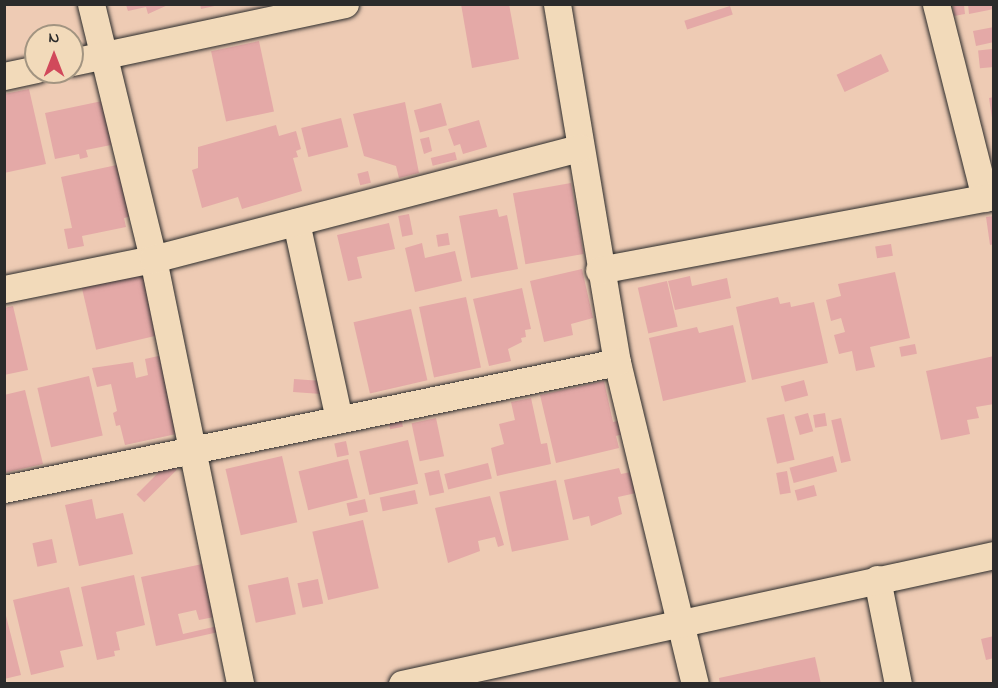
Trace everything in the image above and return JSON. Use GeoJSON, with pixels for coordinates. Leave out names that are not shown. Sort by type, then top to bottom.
{"type":"FeatureCollection","features":[{"type":"Feature","properties":{"kind":"street"},"geometry":{"type":"LineString","coordinates":[[91,4],[153,259],[240,684]]}},
{"type":"Feature","properties":{"kind":"street"},"geometry":{"type":"LineString","coordinates":[[84,59],[345,4]]}},
{"type":"Feature","properties":{"kind":"street"},"geometry":{"type":"LineString","coordinates":[[557,4],[599,270],[617,362],[695,684]]}},
{"type":"Feature","properties":{"kind":"street"},"geometry":{"type":"LineString","coordinates":[[599,270],[989,197],[936,4]]}},
{"type":"Feature","properties":{"kind":"street"},"geometry":{"type":"LineString","coordinates":[[4,76],[24,72]]}},
{"type":"Feature","properties":{"kind":"street"},"geometry":{"type":"LineString","coordinates":[[4,289],[153,259],[580,148]]}},
{"type":"Feature","properties":{"kind":"street"},"geometry":{"type":"LineString","coordinates":[[296,222],[339,419]]}},
{"type":"Feature","properties":{"kind":"street"},"geometry":{"type":"LineString","coordinates":[[4,489],[617,362]]}},
{"type":"Feature","properties":{"kind":"street"},"geometry":{"type":"LineString","coordinates":[[402,684],[678,621],[993,555]]}},
{"type":"Feature","properties":{"kind":"street"},"geometry":{"type":"LineString","coordinates":[[877,579],[898,684]]}},
{"type":"Feature","properties":{"kind":"building"},"geometry":{"type":"Polygon","coordinates":[[[170,4],[148,14],[146,7],[128,11],[126,5],[170,4]]]}},
{"type":"Feature","properties":{"kind":"building"},"geometry":{"type":"Polygon","coordinates":[[[200,4],[218,4],[219,5],[201,9],[200,4]]]}},
{"type":"Feature","properties":{"kind":"building"},"geometry":{"type":"Polygon","coordinates":[[[461,4],[509,4],[519,59],[472,68],[461,4]]]}},
{"type":"Feature","properties":{"kind":"building"},"geometry":{"type":"Polygon","coordinates":[[[968,4],[994,4],[994,9],[969,14],[968,4]]]}},
{"type":"Feature","properties":{"kind":"building"},"geometry":{"type":"Polygon","coordinates":[[[953,5],[964,5],[965,14],[954,16],[953,5]]]}},
{"type":"Feature","properties":{"kind":"building"},"geometry":{"type":"Polygon","coordinates":[[[730,6],[733,15],[687,29],[684,21],[730,6]]]}},
{"type":"Feature","properties":{"kind":"building"},"geometry":{"type":"Polygon","coordinates":[[[994,27],[994,42],[976,46],[973,31],[994,27]]]}},
{"type":"Feature","properties":{"kind":"building"},"geometry":{"type":"Polygon","coordinates":[[[259,41],[274,111],[226,122],[211,51],[259,41]]]}},
{"type":"Feature","properties":{"kind":"building"},"geometry":{"type":"Polygon","coordinates":[[[992,49],[994,67],[980,68],[978,50],[992,49]]]}},
{"type":"Feature","properties":{"kind":"building"},"geometry":{"type":"Polygon","coordinates":[[[881,54],[889,71],[845,92],[837,75],[881,54]]]}},
{"type":"Feature","properties":{"kind":"building"},"geometry":{"type":"Polygon","coordinates":[[[29,89],[46,164],[4,173],[4,94],[29,89]]]}},
{"type":"Feature","properties":{"kind":"building"},"geometry":{"type":"Polygon","coordinates":[[[994,97],[994,118],[992,118],[989,98],[994,97]]]}},
{"type":"Feature","properties":{"kind":"building"},"geometry":{"type":"Polygon","coordinates":[[[107,100],[116,144],[86,150],[88,157],[80,159],[79,154],[55,159],[45,113],[107,100]]]}},
{"type":"Feature","properties":{"kind":"building"},"geometry":{"type":"Polygon","coordinates":[[[405,102],[419,173],[399,178],[396,166],[364,156],[353,114],[405,102]]]}},
{"type":"Feature","properties":{"kind":"building"},"geometry":{"type":"Polygon","coordinates":[[[441,103],[447,125],[420,132],[414,110],[441,103]]]}},
{"type":"Feature","properties":{"kind":"building"},"geometry":{"type":"Polygon","coordinates":[[[341,118],[348,147],[308,157],[301,128],[341,118]]]}},
{"type":"Feature","properties":{"kind":"building"},"geometry":{"type":"Polygon","coordinates":[[[479,120],[487,147],[463,154],[460,144],[454,146],[448,129],[479,120]]]}},
{"type":"Feature","properties":{"kind":"building"},"geometry":{"type":"Polygon","coordinates":[[[276,125],[279,136],[296,131],[301,149],[296,151],[298,157],[293,158],[302,191],[242,209],[238,197],[202,208],[192,170],[198,168],[198,147],[276,125]]]}},
{"type":"Feature","properties":{"kind":"building"},"geometry":{"type":"Polygon","coordinates":[[[429,137],[432,151],[424,154],[420,139],[429,137]]]}},
{"type":"Feature","properties":{"kind":"building"},"geometry":{"type":"Polygon","coordinates":[[[455,152],[457,160],[433,166],[431,158],[455,152]]]}},
{"type":"Feature","properties":{"kind":"building"},"geometry":{"type":"Polygon","coordinates":[[[126,163],[137,215],[124,218],[126,227],[82,236],[84,246],[68,249],[64,229],[72,228],[61,177],[126,163]]]}},
{"type":"Feature","properties":{"kind":"building"},"geometry":{"type":"Polygon","coordinates":[[[368,171],[371,183],[360,185],[357,174],[368,171]]]}},
{"type":"Feature","properties":{"kind":"building"},"geometry":{"type":"Polygon","coordinates":[[[571,183],[584,254],[525,264],[513,193],[571,183]]]}},
{"type":"Feature","properties":{"kind":"building"},"geometry":{"type":"Polygon","coordinates":[[[497,209],[499,217],[507,215],[518,269],[471,278],[459,216],[497,209]]]}},
{"type":"Feature","properties":{"kind":"building"},"geometry":{"type":"Polygon","coordinates":[[[409,214],[413,235],[402,237],[398,216],[409,214]]]}},
{"type":"Feature","properties":{"kind":"building"},"geometry":{"type":"Polygon","coordinates":[[[994,216],[994,244],[990,245],[986,217],[994,216]]]}},
{"type":"Feature","properties":{"kind":"building"},"geometry":{"type":"Polygon","coordinates":[[[389,223],[395,249],[357,257],[362,278],[348,281],[337,235],[389,223]]]}},
{"type":"Feature","properties":{"kind":"building"},"geometry":{"type":"Polygon","coordinates":[[[448,233],[450,245],[438,247],[436,235],[448,233]]]}},
{"type":"Feature","properties":{"kind":"building"},"geometry":{"type":"Polygon","coordinates":[[[422,243],[425,258],[455,251],[462,281],[415,292],[405,248],[422,243]]]}},
{"type":"Feature","properties":{"kind":"building"},"geometry":{"type":"Polygon","coordinates":[[[891,244],[893,256],[877,258],[875,247],[891,244]]]}},
{"type":"Feature","properties":{"kind":"building"},"geometry":{"type":"Polygon","coordinates":[[[582,269],[593,318],[571,324],[573,335],[544,342],[530,281],[582,269]]]}},
{"type":"Feature","properties":{"kind":"building"},"geometry":{"type":"Polygon","coordinates":[[[148,272],[162,334],[96,350],[82,287],[148,272]]]}},
{"type":"Feature","properties":{"kind":"building"},"geometry":{"type":"Polygon","coordinates":[[[895,272],[910,338],[870,347],[875,367],[856,371],[852,351],[839,354],[834,335],[845,332],[841,318],[831,321],[826,300],[841,296],[838,284],[895,272]]]}},
{"type":"Feature","properties":{"kind":"building"},"geometry":{"type":"Polygon","coordinates":[[[690,276],[692,286],[727,278],[731,298],[675,310],[668,281],[690,276]]]}},
{"type":"Feature","properties":{"kind":"building"},"geometry":{"type":"Polygon","coordinates":[[[667,281],[678,327],[648,334],[638,288],[667,281]]]}},
{"type":"Feature","properties":{"kind":"building"},"geometry":{"type":"Polygon","coordinates":[[[522,288],[531,329],[525,330],[526,337],[521,338],[522,342],[508,349],[511,361],[489,366],[473,299],[522,288]]]}},
{"type":"Feature","properties":{"kind":"building"},"geometry":{"type":"Polygon","coordinates":[[[466,297],[481,367],[434,377],[419,307],[466,297]]]}},
{"type":"Feature","properties":{"kind":"building"},"geometry":{"type":"Polygon","coordinates":[[[778,297],[780,304],[790,302],[791,307],[814,302],[828,363],[752,380],[736,307],[778,297]]]}},
{"type":"Feature","properties":{"kind":"building"},"geometry":{"type":"Polygon","coordinates":[[[13,306],[28,370],[4,375],[4,308],[13,306]]]}},
{"type":"Feature","properties":{"kind":"building"},"geometry":{"type":"Polygon","coordinates":[[[411,309],[427,380],[370,393],[354,322],[411,309]]]}},
{"type":"Feature","properties":{"kind":"building"},"geometry":{"type":"Polygon","coordinates":[[[733,325],[746,382],[663,401],[649,338],[697,327],[699,333],[733,325]]]}},
{"type":"Feature","properties":{"kind":"building"},"geometry":{"type":"Polygon","coordinates":[[[915,344],[917,354],[901,357],[899,347],[915,344]]]}},
{"type":"Feature","properties":{"kind":"building"},"geometry":{"type":"Polygon","coordinates":[[[163,355],[181,433],[125,445],[120,425],[116,426],[113,413],[117,411],[111,384],[97,387],[92,368],[133,362],[136,378],[148,375],[145,359],[163,355]]]}},
{"type":"Feature","properties":{"kind":"building"},"geometry":{"type":"Polygon","coordinates":[[[994,356],[994,404],[976,407],[979,418],[967,420],[970,434],[941,440],[926,371],[994,356]]]}},
{"type":"Feature","properties":{"kind":"building"},"geometry":{"type":"Polygon","coordinates":[[[89,376],[103,435],[51,447],[37,388],[89,376]]]}},
{"type":"Feature","properties":{"kind":"building"},"geometry":{"type":"Polygon","coordinates":[[[294,379],[322,381],[321,394],[293,392],[294,379]]]}},
{"type":"Feature","properties":{"kind":"building"},"geometry":{"type":"Polygon","coordinates":[[[804,380],[808,395],[785,402],[781,386],[804,380]]]}},
{"type":"Feature","properties":{"kind":"building"},"geometry":{"type":"Polygon","coordinates":[[[604,381],[613,422],[623,420],[626,433],[616,436],[619,448],[556,463],[540,395],[604,381]]]}},
{"type":"Feature","properties":{"kind":"building"},"geometry":{"type":"Polygon","coordinates":[[[25,390],[43,464],[4,473],[4,395],[25,390]]]}},
{"type":"Feature","properties":{"kind":"building"},"geometry":{"type":"Polygon","coordinates":[[[531,398],[541,444],[547,443],[551,464],[497,476],[491,448],[504,444],[499,424],[515,420],[511,402],[531,398]]]}},
{"type":"Feature","properties":{"kind":"building"},"geometry":{"type":"Polygon","coordinates":[[[808,413],[813,431],[800,435],[795,417],[808,413]]]}},
{"type":"Feature","properties":{"kind":"building"},"geometry":{"type":"Polygon","coordinates":[[[825,413],[827,426],[815,428],[813,415],[825,413]]]}},
{"type":"Feature","properties":{"kind":"building"},"geometry":{"type":"Polygon","coordinates":[[[784,414],[795,460],[777,464],[766,418],[784,414]]]}},
{"type":"Feature","properties":{"kind":"building"},"geometry":{"type":"Polygon","coordinates":[[[401,417],[403,427],[390,429],[388,419],[401,417]]]}},
{"type":"Feature","properties":{"kind":"building"},"geometry":{"type":"Polygon","coordinates":[[[436,418],[444,456],[420,461],[412,423],[436,418]]]}},
{"type":"Feature","properties":{"kind":"building"},"geometry":{"type":"Polygon","coordinates":[[[841,418],[851,461],[841,463],[831,420],[841,418]]]}},
{"type":"Feature","properties":{"kind":"building"},"geometry":{"type":"Polygon","coordinates":[[[408,440],[418,484],[369,495],[359,451],[408,440]]]}},
{"type":"Feature","properties":{"kind":"building"},"geometry":{"type":"Polygon","coordinates":[[[346,441],[349,455],[337,457],[334,443],[346,441]]]}},
{"type":"Feature","properties":{"kind":"building"},"geometry":{"type":"Polygon","coordinates":[[[282,456],[297,522],[241,535],[225,469],[282,456]]]}},
{"type":"Feature","properties":{"kind":"building"},"geometry":{"type":"Polygon","coordinates":[[[833,456],[837,471],[794,483],[790,468],[833,456]]]}},
{"type":"Feature","properties":{"kind":"building"},"geometry":{"type":"Polygon","coordinates":[[[348,459],[358,498],[308,510],[299,471],[348,459]]]}},
{"type":"Feature","properties":{"kind":"building"},"geometry":{"type":"Polygon","coordinates":[[[169,462],[177,470],[144,502],[136,495],[169,462]]]}},
{"type":"Feature","properties":{"kind":"building"},"geometry":{"type":"Polygon","coordinates":[[[488,463],[492,479],[448,489],[444,474],[488,463]]]}},
{"type":"Feature","properties":{"kind":"building"},"geometry":{"type":"Polygon","coordinates":[[[619,468],[621,474],[631,472],[636,493],[618,497],[622,514],[591,526],[589,516],[573,520],[564,480],[619,468]]]}},
{"type":"Feature","properties":{"kind":"building"},"geometry":{"type":"Polygon","coordinates":[[[439,470],[444,492],[430,496],[424,473],[439,470]]]}},
{"type":"Feature","properties":{"kind":"building"},"geometry":{"type":"Polygon","coordinates":[[[787,471],[791,493],[780,495],[776,473],[787,471]]]}},
{"type":"Feature","properties":{"kind":"building"},"geometry":{"type":"Polygon","coordinates":[[[556,480],[569,540],[512,552],[499,492],[556,480]]]}},
{"type":"Feature","properties":{"kind":"building"},"geometry":{"type":"Polygon","coordinates":[[[814,485],[817,496],[798,501],[795,490],[814,485]]]}},
{"type":"Feature","properties":{"kind":"building"},"geometry":{"type":"Polygon","coordinates":[[[415,490],[418,504],[383,511],[380,497],[415,490]]]}},
{"type":"Feature","properties":{"kind":"building"},"geometry":{"type":"Polygon","coordinates":[[[490,496],[504,545],[498,547],[495,537],[478,541],[480,551],[448,563],[435,508],[490,496]]]}},
{"type":"Feature","properties":{"kind":"building"},"geometry":{"type":"Polygon","coordinates":[[[92,499],[96,519],[123,513],[133,554],[79,566],[65,505],[92,499]]]}},
{"type":"Feature","properties":{"kind":"building"},"geometry":{"type":"Polygon","coordinates":[[[365,499],[368,512],[349,516],[346,503],[365,499]]]}},
{"type":"Feature","properties":{"kind":"building"},"geometry":{"type":"Polygon","coordinates":[[[363,520],[379,588],[328,600],[312,532],[363,520]]]}},
{"type":"Feature","properties":{"kind":"building"},"geometry":{"type":"Polygon","coordinates":[[[52,539],[57,562],[37,567],[32,543],[52,539]]]}},
{"type":"Feature","properties":{"kind":"building"},"geometry":{"type":"Polygon","coordinates":[[[207,563],[219,616],[199,620],[196,610],[178,614],[183,634],[222,625],[223,631],[156,646],[141,577],[207,563]]]}},
{"type":"Feature","properties":{"kind":"building"},"geometry":{"type":"Polygon","coordinates":[[[134,575],[145,625],[116,632],[120,650],[114,651],[115,656],[97,660],[81,587],[134,575]]]}},
{"type":"Feature","properties":{"kind":"building"},"geometry":{"type":"Polygon","coordinates":[[[288,577],[296,614],[256,623],[248,586],[288,577]]]}},
{"type":"Feature","properties":{"kind":"building"},"geometry":{"type":"Polygon","coordinates":[[[318,579],[323,603],[303,608],[297,583],[318,579]]]}},
{"type":"Feature","properties":{"kind":"building"},"geometry":{"type":"Polygon","coordinates":[[[69,587],[83,646],[60,651],[64,667],[31,675],[13,600],[69,587]]]}},
{"type":"Feature","properties":{"kind":"building"},"geometry":{"type":"Polygon","coordinates":[[[4,608],[21,675],[4,679],[4,608]]]}},
{"type":"Feature","properties":{"kind":"building"},"geometry":{"type":"Polygon","coordinates":[[[994,636],[994,658],[986,660],[981,639],[994,636]]]}},
{"type":"Feature","properties":{"kind":"building"},"geometry":{"type":"Polygon","coordinates":[[[815,657],[821,684],[720,684],[719,678],[815,657]]]}}]}
